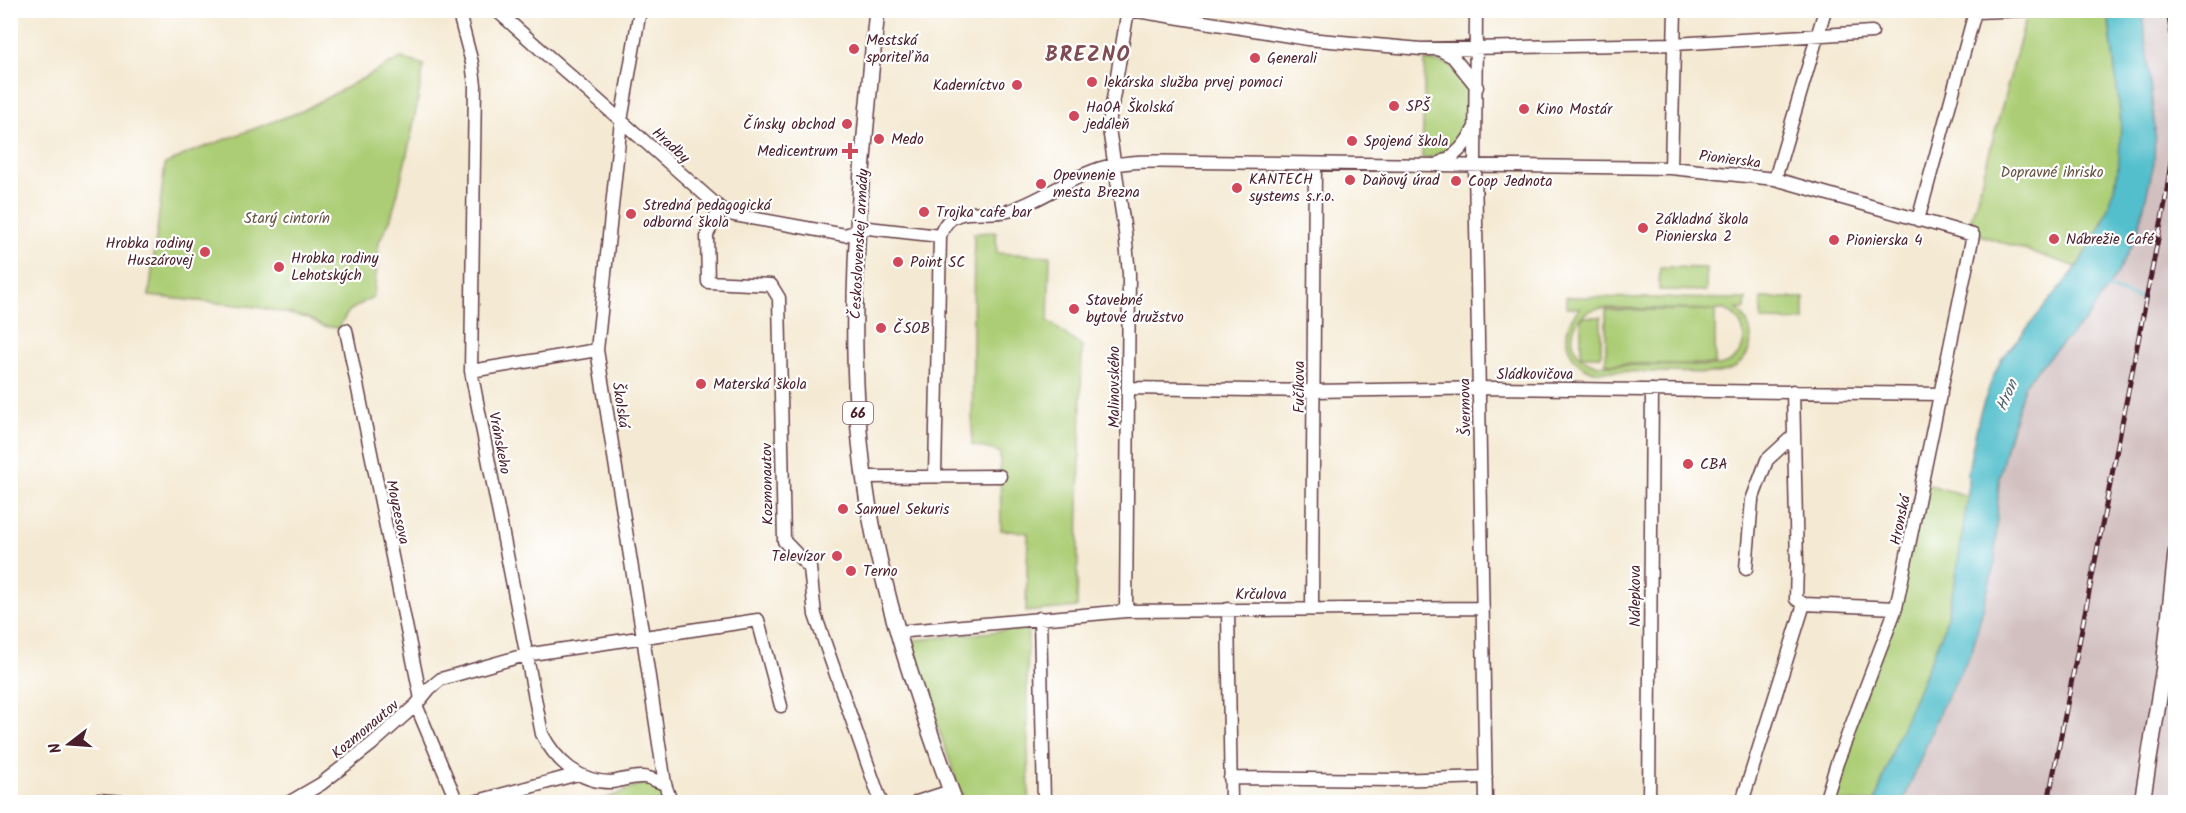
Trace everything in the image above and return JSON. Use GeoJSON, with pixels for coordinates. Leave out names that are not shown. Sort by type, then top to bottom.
{"type":"FeatureCollection","features":[{"type":"Feature","properties":{"kind":"main road","name":"Československej armády"},"geometry":{"type":"LineString","coordinates":[[877,10],[856,231],[854,350],[859,433],[864,477],[897,632],[953,797]]}},
{"type":"Feature","properties":{"kind":"main road"},"geometry":{"type":"LineString","coordinates":[[2142,802],[2164,667],[2175,553]]}},
{"type":"Feature","properties":{"kind":"street","name":"Vránskeho"},"geometry":{"type":"LineString","coordinates":[[458,10],[476,85],[471,371],[542,734],[551,750],[578,774],[593,780],[612,782],[643,776],[665,784]]}},
{"type":"Feature","properties":{"kind":"street","name":"Hradby"},"geometry":{"type":"LineString","coordinates":[[496,10],[729,214],[845,236],[868,228],[940,236]]}},
{"type":"Feature","properties":{"kind":"street","name":"Školská"},"geometry":{"type":"LineString","coordinates":[[640,10],[621,121],[597,350],[665,784],[671,802]]}},
{"type":"Feature","properties":{"kind":"street"},"geometry":{"type":"LineString","coordinates":[[1130,10],[1308,39],[1440,50],[1477,47],[1674,44],[1872,32]]}},
{"type":"Feature","properties":{"kind":"street","name":"Malinovského"},"geometry":{"type":"LineString","coordinates":[[1126,610],[1129,264],[1110,140],[1110,117],[1130,10]]}},
{"type":"Feature","properties":{"kind":"street","name":"Švermova"},"geometry":{"type":"LineString","coordinates":[[1476,10],[1475,165],[1486,802]]}},
{"type":"Feature","properties":{"kind":"street"},"geometry":{"type":"LineString","coordinates":[[1671,168],[1675,10]]}},
{"type":"Feature","properties":{"kind":"street"},"geometry":{"type":"LineString","coordinates":[[1774,179],[1826,10]]}},
{"type":"Feature","properties":{"kind":"street"},"geometry":{"type":"LineString","coordinates":[[1918,220],[1975,12],[2026,10]]}},
{"type":"Feature","properties":{"kind":"street"},"geometry":{"type":"LineString","coordinates":[[1440,50],[1453,57],[1477,87]]}},
{"type":"Feature","properties":{"kind":"street"},"geometry":{"type":"LineString","coordinates":[[1429,165],[1451,158],[1464,147],[1476,126]]}},
{"type":"Feature","properties":{"kind":"street","name":"Pionierska"},"geometry":{"type":"LineString","coordinates":[[1114,165],[1197,162],[1671,168],[1774,179],[1973,235]]}},
{"type":"Feature","properties":{"kind":"street"},"geometry":{"type":"LineString","coordinates":[[935,476],[940,236],[944,225],[953,218],[972,212],[1010,210],[1096,170],[1114,165]]}},
{"type":"Feature","properties":{"kind":"street","name":"Fučíkova"},"geometry":{"type":"LineString","coordinates":[[1312,609],[1315,165]]}},
{"type":"Feature","properties":{"kind":"street","name":"Kozmonautov"},"geometry":{"type":"LineString","coordinates":[[720,208],[707,235],[708,282],[771,285],[780,298],[784,541],[810,568],[815,615],[881,802]]}},
{"type":"Feature","properties":{"kind":"street","name":"Hronská"},"geometry":{"type":"LineString","coordinates":[[1825,802],[1836,763],[1896,608],[1973,235]]}},
{"type":"Feature","properties":{"kind":"street","name":"Moyzesova"},"geometry":{"type":"LineString","coordinates":[[346,330],[418,702],[457,802]]}},
{"type":"Feature","properties":{"kind":"street"},"geometry":{"type":"LineString","coordinates":[[471,371],[597,350]]}},
{"type":"Feature","properties":{"kind":"street","name":"Sládkovičova"},"geometry":{"type":"LineString","coordinates":[[1129,388],[1314,391],[1480,389],[1793,391],[1941,394]]}},
{"type":"Feature","properties":{"kind":"street","name":"Nálepkova"},"geometry":{"type":"LineString","coordinates":[[1649,802],[1652,390]]}},
{"type":"Feature","properties":{"kind":"street"},"geometry":{"type":"LineString","coordinates":[[1793,391],[1796,599],[1804,604],[1896,608]]}},
{"type":"Feature","properties":{"kind":"street"},"geometry":{"type":"LineString","coordinates":[[1746,569],[1752,500],[1767,460],[1794,435]]}},
{"type":"Feature","properties":{"kind":"street"},"geometry":{"type":"LineString","coordinates":[[864,477],[1000,476]]}},
{"type":"Feature","properties":{"kind":"street"},"geometry":{"type":"LineString","coordinates":[[1742,802],[1804,604]]}},
{"type":"Feature","properties":{"kind":"street","name":"Krčulova"},"geometry":{"type":"LineString","coordinates":[[897,632],[1126,610],[1483,608]]}},
{"type":"Feature","properties":{"kind":"street"},"geometry":{"type":"LineString","coordinates":[[1228,609],[1231,802]]}},
{"type":"Feature","properties":{"kind":"street"},"geometry":{"type":"LineString","coordinates":[[1040,618],[1044,802]]}},
{"type":"Feature","properties":{"kind":"street","name":"Kozmonautov"},"geometry":{"type":"LineString","coordinates":[[290,802],[321,784],[372,744],[441,678],[525,655],[758,620],[781,706]]}},
{"type":"Feature","properties":{"kind":"street"},"geometry":{"type":"LineString","coordinates":[[474,802],[578,774]]}},
{"type":"Feature","properties":{"kind":"street"},"geometry":{"type":"LineString","coordinates":[[1230,778],[1393,780],[1486,777]]}},
{"type":"Feature","properties":{"kind":"street"},"geometry":{"type":"LineString","coordinates":[[917,802],[953,797]]}},
{"type":"Feature","properties":{"kind":"street"},"geometry":{"type":"LineString","coordinates":[[98,800],[125,802]]}},
{"type":"Feature","properties":{"kind":"shaded area"},"geometry":{"type":"Polygon","coordinates":[[[2142,11],[2175,11],[2175,802],[1903,802],[1941,708],[1972,651],[1995,562],[1999,478],[2025,384],[2085,321],[2137,235],[2154,163],[2155,128],[2142,11]]]}},
{"type":"Feature","properties":{"kind":"green space","name":"Dopravné ihrisko"},"geometry":{"type":"Polygon","coordinates":[[[2039,10],[2108,11],[2119,100],[2121,145],[2119,167],[2108,209],[2077,267],[1968,231],[2027,14],[2039,10]]]}},
{"type":"Feature","properties":{"kind":"green space","name":"Starý cintorín"},"geometry":{"type":"Polygon","coordinates":[[[401,58],[424,65],[398,192],[391,218],[379,242],[374,296],[349,311],[338,328],[322,326],[308,318],[257,307],[149,296],[165,164],[191,152],[302,111],[401,58]]]}},
{"type":"Feature","properties":{"kind":"green space"},"geometry":{"type":"Polygon","coordinates":[[[1425,60],[1451,65],[1464,80],[1470,91],[1472,123],[1457,145],[1431,158],[1422,158],[1425,60]]]}},
{"type":"Feature","properties":{"kind":"green space"},"geometry":{"type":"Polygon","coordinates":[[[996,232],[997,253],[1050,256],[1048,321],[1082,347],[1077,607],[1026,612],[1028,533],[1001,530],[1000,452],[972,445],[974,233],[996,232]]]}},
{"type":"Feature","properties":{"kind":"green space"},"geometry":{"type":"Polygon","coordinates":[[[1660,267],[1706,268],[1706,291],[1659,290],[1660,267]]]}},
{"type":"Feature","properties":{"kind":"green space"},"geometry":{"type":"Polygon","coordinates":[[[1566,297],[1746,299],[1745,309],[1737,309],[1745,318],[1749,328],[1750,348],[1746,357],[1739,364],[1730,370],[1718,373],[1592,371],[1575,360],[1570,352],[1567,344],[1569,325],[1580,308],[1566,307],[1566,297]],[[1601,308],[1589,311],[1581,317],[1575,325],[1573,344],[1585,360],[1596,365],[1719,366],[1737,357],[1744,341],[1740,323],[1725,310],[1601,308]]]}},
{"type":"Feature","properties":{"kind":"green space"},"geometry":{"type":"Polygon","coordinates":[[[1761,298],[1804,298],[1804,321],[1761,320],[1761,298]]]}},
{"type":"Feature","properties":{"kind":"green space"},"geometry":{"type":"Polygon","coordinates":[[[1606,310],[1715,310],[1715,364],[1606,364],[1606,310]]]}},
{"type":"Feature","properties":{"kind":"green space"},"geometry":{"type":"Polygon","coordinates":[[[1581,317],[1601,317],[1601,356],[1581,356],[1581,317]]]}},
{"type":"Feature","properties":{"kind":"green space"},"geometry":{"type":"Polygon","coordinates":[[[1923,483],[1968,496],[1956,577],[1944,629],[1897,739],[1875,802],[1825,802],[1896,608],[1923,483]]]}},
{"type":"Feature","properties":{"kind":"green space"},"geometry":{"type":"Polygon","coordinates":[[[1028,628],[1029,802],[964,802],[908,641],[1028,628]]]}},
{"type":"Feature","properties":{"kind":"green space"},"geometry":{"type":"Polygon","coordinates":[[[644,783],[661,790],[664,802],[598,802],[644,783]]]}},
{"type":"Feature","properties":{"kind":"water","name":"Hron"},"geometry":{"type":"Polygon","coordinates":[[[2108,11],[2142,11],[2155,128],[2154,163],[2137,235],[2117,274],[2085,321],[2025,384],[1999,478],[1995,562],[1972,651],[1941,708],[1903,802],[1875,802],[1897,739],[1944,629],[1956,577],[1968,496],[1968,471],[1980,413],[1992,380],[2001,360],[2077,267],[2102,225],[2115,188],[2121,122],[2108,11]]]}},
{"type":"Feature","properties":{"kind":"waterway"},"geometry":{"type":"LineString","coordinates":[[2106,288],[2142,299]]}},
{"type":"Feature","properties":{"kind":"waterway"},"geometry":{"type":"LineString","coordinates":[[2167,305],[2176,306]]}},
{"type":"Feature","properties":{"kind":"railway"},"geometry":{"type":"LineString","coordinates":[[2168,10],[2176,63]]}},
{"type":"Feature","properties":{"kind":"railway"},"geometry":{"type":"LineString","coordinates":[[2048,802],[2165,203],[2176,127]]}},
{"type":"Feature","properties":{"kind":"place","name":"Mestská sporiteľňa"},"geometry":{"type":"Point","coordinates":[854,49]}},
{"type":"Feature","properties":{"kind":"place","name":"Generali"},"geometry":{"type":"Point","coordinates":[1255,58]}},
{"type":"Feature","properties":{"kind":"place","name":"lekárska služba prvej pomoci"},"geometry":{"type":"Point","coordinates":[1092,82]}},
{"type":"Feature","properties":{"kind":"place","name":"Kaderníctvo"},"geometry":{"type":"Point","coordinates":[1017,85]}},
{"type":"Feature","properties":{"kind":"place","name":"SPŠ"},"geometry":{"type":"Point","coordinates":[1394,106]}},
{"type":"Feature","properties":{"kind":"place","name":"Kino Mostár"},"geometry":{"type":"Point","coordinates":[1524,109]}},
{"type":"Feature","properties":{"kind":"place","name":"HaOA Školská jedáleň"},"geometry":{"type":"Point","coordinates":[1074,116]}},
{"type":"Feature","properties":{"kind":"place","name":"Čínsky obchod"},"geometry":{"type":"Point","coordinates":[847,124]}},
{"type":"Feature","properties":{"kind":"place","name":"Medo"},"geometry":{"type":"Point","coordinates":[879,139]}},
{"type":"Feature","properties":{"kind":"place","name":"Spojená škola"},"geometry":{"type":"Point","coordinates":[1352,141]}},
{"type":"Feature","properties":{"kind":"place","name":"Medicentrum"},"geometry":{"type":"Point","coordinates":[850,151]}},
{"type":"Feature","properties":{"kind":"place","name":"Daňový úrad"},"geometry":{"type":"Point","coordinates":[1350,180]}},
{"type":"Feature","properties":{"kind":"place","name":"Coop Jednota"},"geometry":{"type":"Point","coordinates":[1456,181]}},
{"type":"Feature","properties":{"kind":"place","name":"Opevnenie mesta Brezna"},"geometry":{"type":"Point","coordinates":[1041,184]}},
{"type":"Feature","properties":{"kind":"place","name":"KANTECH systems s.r.o."},"geometry":{"type":"Point","coordinates":[1237,188]}},
{"type":"Feature","properties":{"kind":"place","name":"Trojka cafe bar"},"geometry":{"type":"Point","coordinates":[924,212]}},
{"type":"Feature","properties":{"kind":"place","name":"Stredná pedagogická odborná škola"},"geometry":{"type":"Point","coordinates":[631,214]}},
{"type":"Feature","properties":{"kind":"place","name":"Základná škola Pionierska 2"},"geometry":{"type":"Point","coordinates":[1643,228]}},
{"type":"Feature","properties":{"kind":"place","name":"Nábrežie Café"},"geometry":{"type":"Point","coordinates":[2054,239]}},
{"type":"Feature","properties":{"kind":"place","name":"Pionierska 4"},"geometry":{"type":"Point","coordinates":[1834,240]}},
{"type":"Feature","properties":{"kind":"place","name":"Hrobka rodiny Huszárovej"},"geometry":{"type":"Point","coordinates":[205,252]}},
{"type":"Feature","properties":{"kind":"place","name":"Point SC"},"geometry":{"type":"Point","coordinates":[898,262]}},
{"type":"Feature","properties":{"kind":"place","name":"Hrobka rodiny Lehotských"},"geometry":{"type":"Point","coordinates":[279,267]}},
{"type":"Feature","properties":{"kind":"place","name":"Stavebné bytové družstvo"},"geometry":{"type":"Point","coordinates":[1074,309]}},
{"type":"Feature","properties":{"kind":"place","name":"ČSOB"},"geometry":{"type":"Point","coordinates":[881,328]}},
{"type":"Feature","properties":{"kind":"place","name":"Materská škola"},"geometry":{"type":"Point","coordinates":[701,384]}},
{"type":"Feature","properties":{"kind":"place","name":"CBA"},"geometry":{"type":"Point","coordinates":[1688,464]}},
{"type":"Feature","properties":{"kind":"place","name":"Samuel Sekuris"},"geometry":{"type":"Point","coordinates":[843,509]}},
{"type":"Feature","properties":{"kind":"place","name":"Televízor"},"geometry":{"type":"Point","coordinates":[837,556]}},
{"type":"Feature","properties":{"kind":"place","name":"Terno"},"geometry":{"type":"Point","coordinates":[851,571]}},
{"type":"Feature","properties":{"kind":"district","name":"BREZNO"},"geometry":{"type":"Point","coordinates":[1088,54]}}]}
